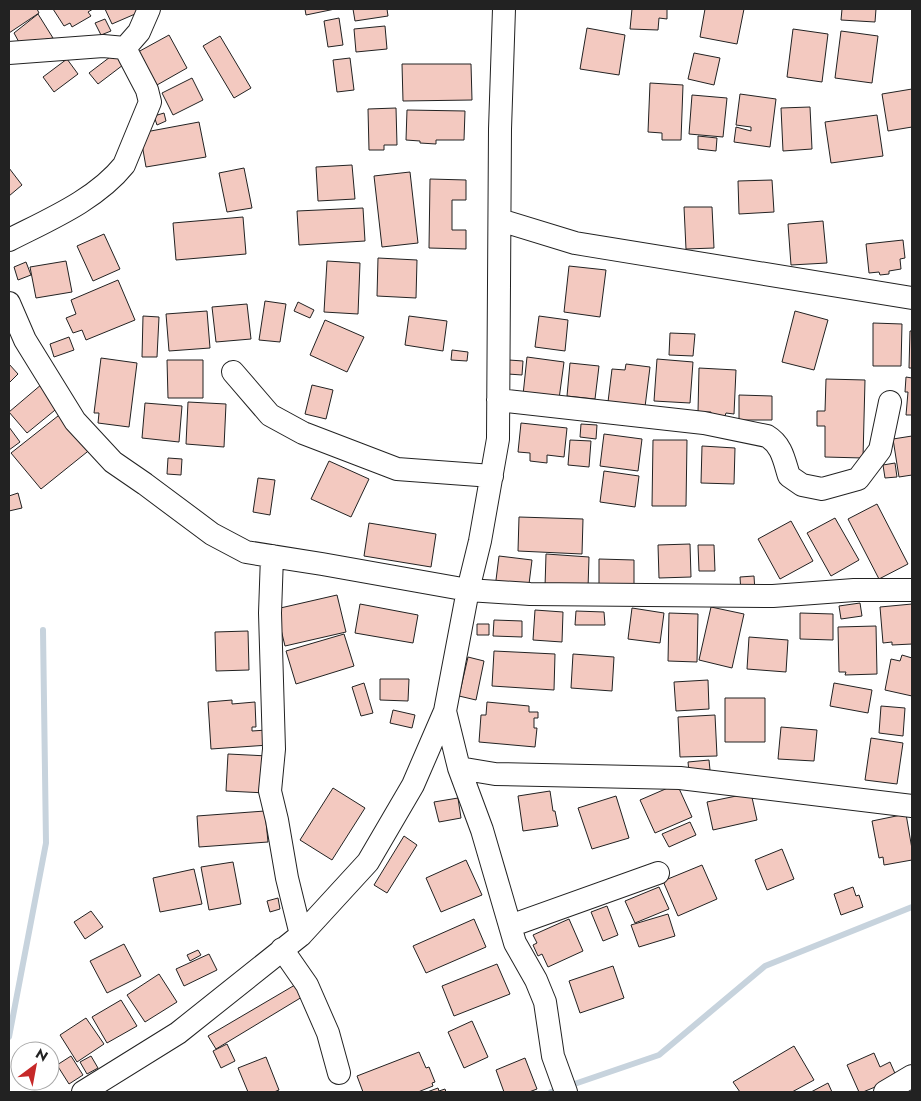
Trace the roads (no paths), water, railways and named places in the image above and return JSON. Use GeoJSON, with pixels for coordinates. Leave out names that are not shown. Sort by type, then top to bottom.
{"type":"FeatureCollection","features":[{"type":"Feature","properties":{"kind":"street"},"geometry":{"type":"LineString","coordinates":[[124,48],[139,32],[149,9]]}},
{"type":"Feature","properties":{"kind":"street"},"geometry":{"type":"LineString","coordinates":[[84,1092],[178,1033],[300,935],[368,862],[413,785],[445,712],[468,590],[480,541],[498,439],[500,129],[504,9]]}},
{"type":"Feature","properties":{"kind":"street"},"geometry":{"type":"LineString","coordinates":[[9,53],[103,46],[124,48]]}},
{"type":"Feature","properties":{"kind":"street"},"geometry":{"type":"LineString","coordinates":[[9,240],[45,222],[89,196],[117,174],[124,165],[150,102],[147,90],[124,48]]}},
{"type":"Feature","properties":{"kind":"street"},"geometry":{"type":"LineString","coordinates":[[500,220],[575,243],[912,298]]}},
{"type":"Feature","properties":{"kind":"street"},"geometry":{"type":"LineString","coordinates":[[9,303],[25,340],[49,376],[75,421],[113,462],[212,534],[246,552],[468,590],[530,594],[753,596],[854,590],[912,590]]}},
{"type":"Feature","properties":{"kind":"street"},"geometry":{"type":"LineString","coordinates":[[233,372],[270,415],[303,433],[397,469],[492,476]]}},
{"type":"Feature","properties":{"kind":"street"},"geometry":{"type":"LineString","coordinates":[[498,400],[704,423],[767,436],[780,449],[789,476],[802,485],[822,489],[858,479],[868,468],[880,450],[890,402]]}},
{"type":"Feature","properties":{"kind":"street"},"geometry":{"type":"LineString","coordinates":[[272,556],[270,613],[274,749],[270,791],[277,820],[286,878],[300,935]]}},
{"type":"Feature","properties":{"kind":"street"},"geometry":{"type":"LineString","coordinates":[[445,712],[459,768],[482,830],[515,943],[536,980],[545,1002],[554,1056],[566,1092]]}},
{"type":"Feature","properties":{"kind":"street"},"geometry":{"type":"LineString","coordinates":[[459,768],[495,774],[680,778],[912,806]]}},
{"type":"Feature","properties":{"kind":"street"},"geometry":{"type":"LineString","coordinates":[[510,926],[658,873]]}},
{"type":"Feature","properties":{"kind":"street"},"geometry":{"type":"LineString","coordinates":[[282,949],[307,985],[328,1033],[339,1073]]}},
{"type":"Feature","properties":{"kind":"street"},"geometry":{"type":"LineString","coordinates":[[885,1092],[912,1076]]}},
{"type":"Feature","properties":{"kind":"waterway"},"geometry":{"type":"LineString","coordinates":[[9,1037],[46,843],[43,630]]}},
{"type":"Feature","properties":{"kind":"waterway"},"geometry":{"type":"LineString","coordinates":[[551,1092],[659,1055],[765,966],[912,907]]}}]}
